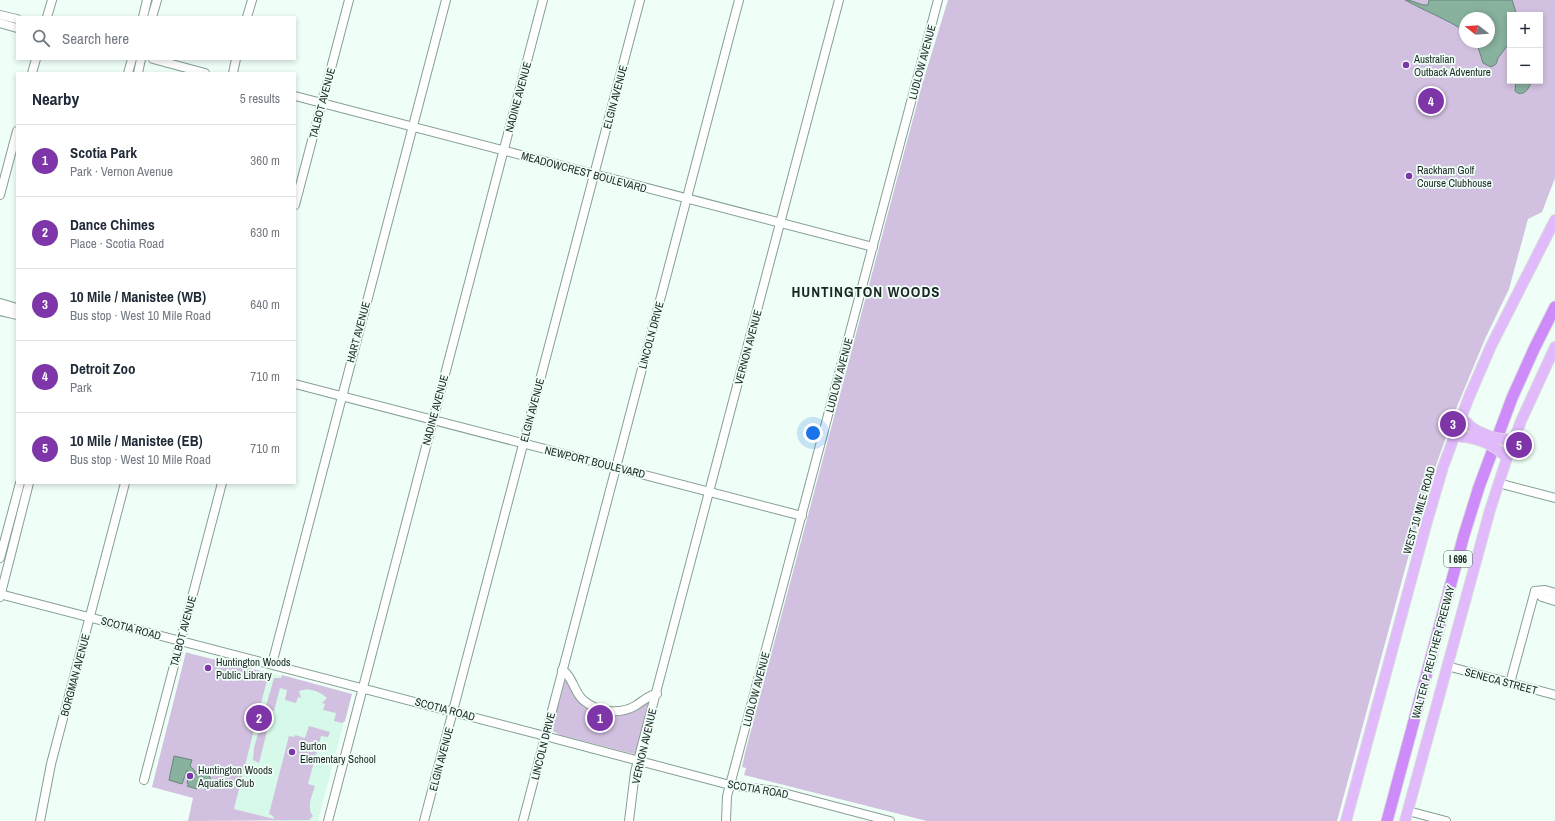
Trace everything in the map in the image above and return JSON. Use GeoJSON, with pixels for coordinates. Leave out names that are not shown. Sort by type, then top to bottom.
{"type":"FeatureCollection","features":[{"type":"Feature","properties":{"kind":"highway","name":"WALTER P REUTHER FREEWAY"},"geometry":{"type":"LineString","coordinates":[[1387,821],[1464,535],[1481,481],[1519,382],[1555,307]]}},
{"type":"Feature","properties":{"kind":"main road","name":"WEST 10 MILE ROAD"},"geometry":{"type":"LineString","coordinates":[[1346,821],[1426,525],[1464,411],[1492,346],[1555,220]]}},
{"type":"Feature","properties":{"kind":"main road"},"geometry":{"type":"LineString","coordinates":[[1405,821],[1503,460],[1512,436],[1555,346]]}},
{"type":"Feature","properties":{"kind":"main road"},"geometry":{"type":"LineString","coordinates":[[1464,411],[1466,421],[1474,429],[1501,439],[1512,436]]}},
{"type":"Feature","properties":{"kind":"main road"},"geometry":{"type":"LineString","coordinates":[[1456,438],[1469,438],[1494,447],[1499,450],[1503,460]]}},
{"type":"Feature","properties":{"kind":"street"},"geometry":{"type":"LineString","coordinates":[[47,16],[52,0]]}},
{"type":"Feature","properties":{"kind":"street"},"geometry":{"type":"LineString","coordinates":[[143,16],[147,0]]}},
{"type":"Feature","properties":{"kind":"street"},"geometry":{"type":"LineString","coordinates":[[152,16],[157,0]]}},
{"type":"Feature","properties":{"kind":"street"},"geometry":{"type":"LineString","coordinates":[[247,16],[252,0]]}},
{"type":"Feature","properties":{"kind":"street","name":"TALBOT AVENUE"},"geometry":{"type":"LineString","coordinates":[[296,201],[349,0]]}},
{"type":"Feature","properties":{"kind":"street","name":"HART AVENUE"},"geometry":{"type":"LineString","coordinates":[[272,664],[446,0]]}},
{"type":"Feature","properties":{"kind":"street","name":"NADINE AVENUE"},"geometry":{"type":"LineString","coordinates":[[328,821],[543,0]]}},
{"type":"Feature","properties":{"kind":"street","name":"ELGIN AVENUE"},"geometry":{"type":"LineString","coordinates":[[424,821],[640,0]]}},
{"type":"Feature","properties":{"kind":"street","name":"LINCOLN DRIVE"},"geometry":{"type":"LineString","coordinates":[[523,821],[739,0]]}},
{"type":"Feature","properties":{"kind":"street","name":"VERNON AVENUE"},"geometry":{"type":"LineString","coordinates":[[629,821],[635,772],[657,694],[839,0]]}},
{"type":"Feature","properties":{"kind":"street","name":"LUDLOW AVENUE"},"geometry":{"type":"LineString","coordinates":[[726,821],[727,796],[938,0]]}},
{"type":"Feature","properties":{"kind":"street"},"geometry":{"type":"LineString","coordinates":[[0,14],[16,19]]}},
{"type":"Feature","properties":{"kind":"street"},"geometry":{"type":"LineString","coordinates":[[0,23],[16,28]]}},
{"type":"Feature","properties":{"kind":"street"},"geometry":{"type":"LineString","coordinates":[[32,72],[36,60]]}},
{"type":"Feature","properties":{"kind":"street"},"geometry":{"type":"LineString","coordinates":[[128,72],[132,60]]}},
{"type":"Feature","properties":{"kind":"street"},"geometry":{"type":"LineString","coordinates":[[138,72],[141,60]]}},
{"type":"Feature","properties":{"kind":"street"},"geometry":{"type":"LineString","coordinates":[[157,60],[201,72]]}},
{"type":"Feature","properties":{"kind":"street"},"geometry":{"type":"LineString","coordinates":[[233,72],[236,60]]}},
{"type":"Feature","properties":{"kind":"street","name":"MEADOWCREST BOULEVARD"},"geometry":{"type":"LineString","coordinates":[[296,96],[873,247]]}},
{"type":"Feature","properties":{"kind":"street"},"geometry":{"type":"LineString","coordinates":[[0,196],[16,135]]}},
{"type":"Feature","properties":{"kind":"street"},"geometry":{"type":"LineString","coordinates":[[0,303],[16,308]]}},
{"type":"Feature","properties":{"kind":"street"},"geometry":{"type":"LineString","coordinates":[[0,311],[16,316]]}},
{"type":"Feature","properties":{"kind":"street","name":"NEWPORT BOULEVARD"},"geometry":{"type":"LineString","coordinates":[[296,384],[802,516]]}},
{"type":"Feature","properties":{"kind":"street"},"geometry":{"type":"LineString","coordinates":[[1498,482],[1555,498]]}},
{"type":"Feature","properties":{"kind":"street"},"geometry":{"type":"LineString","coordinates":[[0,558],[20,484]]}},
{"type":"Feature","properties":{"kind":"street"},"geometry":{"type":"LineString","coordinates":[[0,595],[29,484]]}},
{"type":"Feature","properties":{"kind":"street","name":"BORGMAN AVENUE"},"geometry":{"type":"LineString","coordinates":[[40,821],[51,764],[125,484]]}},
{"type":"Feature","properties":{"kind":"street","name":"TALBOT AVENUE"},"geometry":{"type":"LineString","coordinates":[[144,780],[222,484]]}},
{"type":"Feature","properties":{"kind":"street"},"geometry":{"type":"LineString","coordinates":[[16,500],[24,502]]}},
{"type":"Feature","properties":{"kind":"street"},"geometry":{"type":"LineString","coordinates":[[1535,591],[1544,590],[1555,593]]}},
{"type":"Feature","properties":{"kind":"street"},"geometry":{"type":"LineString","coordinates":[[1535,591],[1542,597],[1555,601]]}},
{"type":"Feature","properties":{"kind":"street"},"geometry":{"type":"LineString","coordinates":[[1510,683],[1535,591]]}},
{"type":"Feature","properties":{"kind":"street","name":"SCOTIA ROAD"},"geometry":{"type":"LineString","coordinates":[[0,595],[272,664],[730,785],[776,791],[890,821]]}},
{"type":"Feature","properties":{"kind":"street","name":"SENECA STREET"},"geometry":{"type":"LineString","coordinates":[[1447,666],[1555,695]]}},
{"type":"Feature","properties":{"kind":"street","name":"VERNON AVENUE"},"geometry":{"type":"LineString","coordinates":[[562,670],[568,675],[580,697],[589,704],[601,710],[627,710],[636,706],[652,694],[657,694]]}},
{"type":"Feature","properties":{"kind":"street"},"geometry":{"type":"LineString","coordinates":[[1408,811],[1446,821]]}},
{"type":"Feature","properties":{"kind":"shaded area"},"geometry":{"type":"Polygon","coordinates":[[[948,0],[1555,0],[1555,178],[1542,212],[1528,219],[1509,289],[1485,339],[1456,409],[1424,499],[1337,821],[927,821],[744,775],[746,768],[742,767],[922,85],[948,0]]]}},
{"type":"Feature","properties":{"kind":"shaded area"},"geometry":{"type":"Polygon","coordinates":[[[1405,0],[1428,5],[1429,0],[1512,0],[1516,12],[1507,12],[1507,46],[1498,58],[1496,64],[1491,67],[1483,63],[1478,48],[1495,48],[1495,12],[1459,12],[1459,28],[1405,0]]]}},
{"type":"Feature","properties":{"kind":"shaded area"},"geometry":{"type":"Polygon","coordinates":[[[1516,84],[1530,84],[1527,90],[1523,93],[1520,94],[1515,91],[1516,84]]]}},
{"type":"Feature","properties":{"kind":"shaded area"},"geometry":{"type":"Polygon","coordinates":[[[186,652],[269,673],[259,711],[262,711],[258,726],[255,726],[234,809],[274,819],[273,816],[269,814],[289,736],[294,737],[295,735],[305,738],[309,726],[330,732],[328,737],[321,736],[308,784],[315,786],[310,806],[313,816],[309,820],[188,821],[193,798],[152,787],[186,652]]]}},
{"type":"Feature","properties":{"kind":"shaded area","name":"Burton Elementary School"},"geometry":{"type":"Polygon","coordinates":[[[269,673],[351,694],[318,821],[282,821],[234,809],[269,673]]]}},
{"type":"Feature","properties":{"kind":"shaded area"},"geometry":{"type":"Polygon","coordinates":[[[282,675],[352,694],[345,721],[342,723],[334,721],[336,713],[323,710],[325,704],[322,703],[327,698],[321,693],[307,689],[299,691],[301,698],[298,697],[296,703],[285,700],[287,690],[280,688],[274,711],[272,711],[259,763],[253,760],[254,748],[274,678],[281,678],[282,675]]]}},
{"type":"Feature","properties":{"kind":"shaded area"},"geometry":{"type":"Polygon","coordinates":[[[565,681],[567,681],[602,712],[649,704],[637,751],[634,754],[560,735],[553,731],[552,727],[565,681]]]}},
{"type":"Feature","properties":{"kind":"shaded area"},"geometry":{"type":"Polygon","coordinates":[[[174,756],[192,760],[190,766],[195,771],[195,774],[203,776],[205,772],[208,774],[212,781],[208,783],[208,789],[205,789],[204,784],[199,783],[197,789],[187,786],[189,784],[187,783],[189,773],[187,770],[182,784],[169,780],[174,756]]]}},
{"type":"Feature","properties":{"kind":"place","name":"Australian Outback Adventure"},"geometry":{"type":"Point","coordinates":[1406,65]}},
{"type":"Feature","properties":{"kind":"place","name":"Detroit Zoo"},"geometry":{"type":"Point","coordinates":[1431,101]}},
{"type":"Feature","properties":{"kind":"place","name":"Rackham Golf Course Clubhouse"},"geometry":{"type":"Point","coordinates":[1409,176]}},
{"type":"Feature","properties":{"kind":"place","name":"10 Mile / Manistee (WB)"},"geometry":{"type":"Point","coordinates":[1453,424]}},
{"type":"Feature","properties":{"kind":"place","name":"10 Mile / Manistee (EB)"},"geometry":{"type":"Point","coordinates":[1519,445]}},
{"type":"Feature","properties":{"kind":"place","name":"Huntington Woods Public Library"},"geometry":{"type":"Point","coordinates":[208,668]}},
{"type":"Feature","properties":{"kind":"place","name":"Dance Chimes"},"geometry":{"type":"Point","coordinates":[259,718]}},
{"type":"Feature","properties":{"kind":"place","name":"Scotia Park"},"geometry":{"type":"Point","coordinates":[600,718]}},
{"type":"Feature","properties":{"kind":"place","name":"Burton Elementary School"},"geometry":{"type":"Point","coordinates":[292,752]}},
{"type":"Feature","properties":{"kind":"place","name":"Huntington Woods Aquatics Club"},"geometry":{"type":"Point","coordinates":[190,776]}},
{"type":"Feature","properties":{"kind":"district","name":"HUNTINGTON WOODS"},"geometry":{"type":"Point","coordinates":[866,292]}}]}
